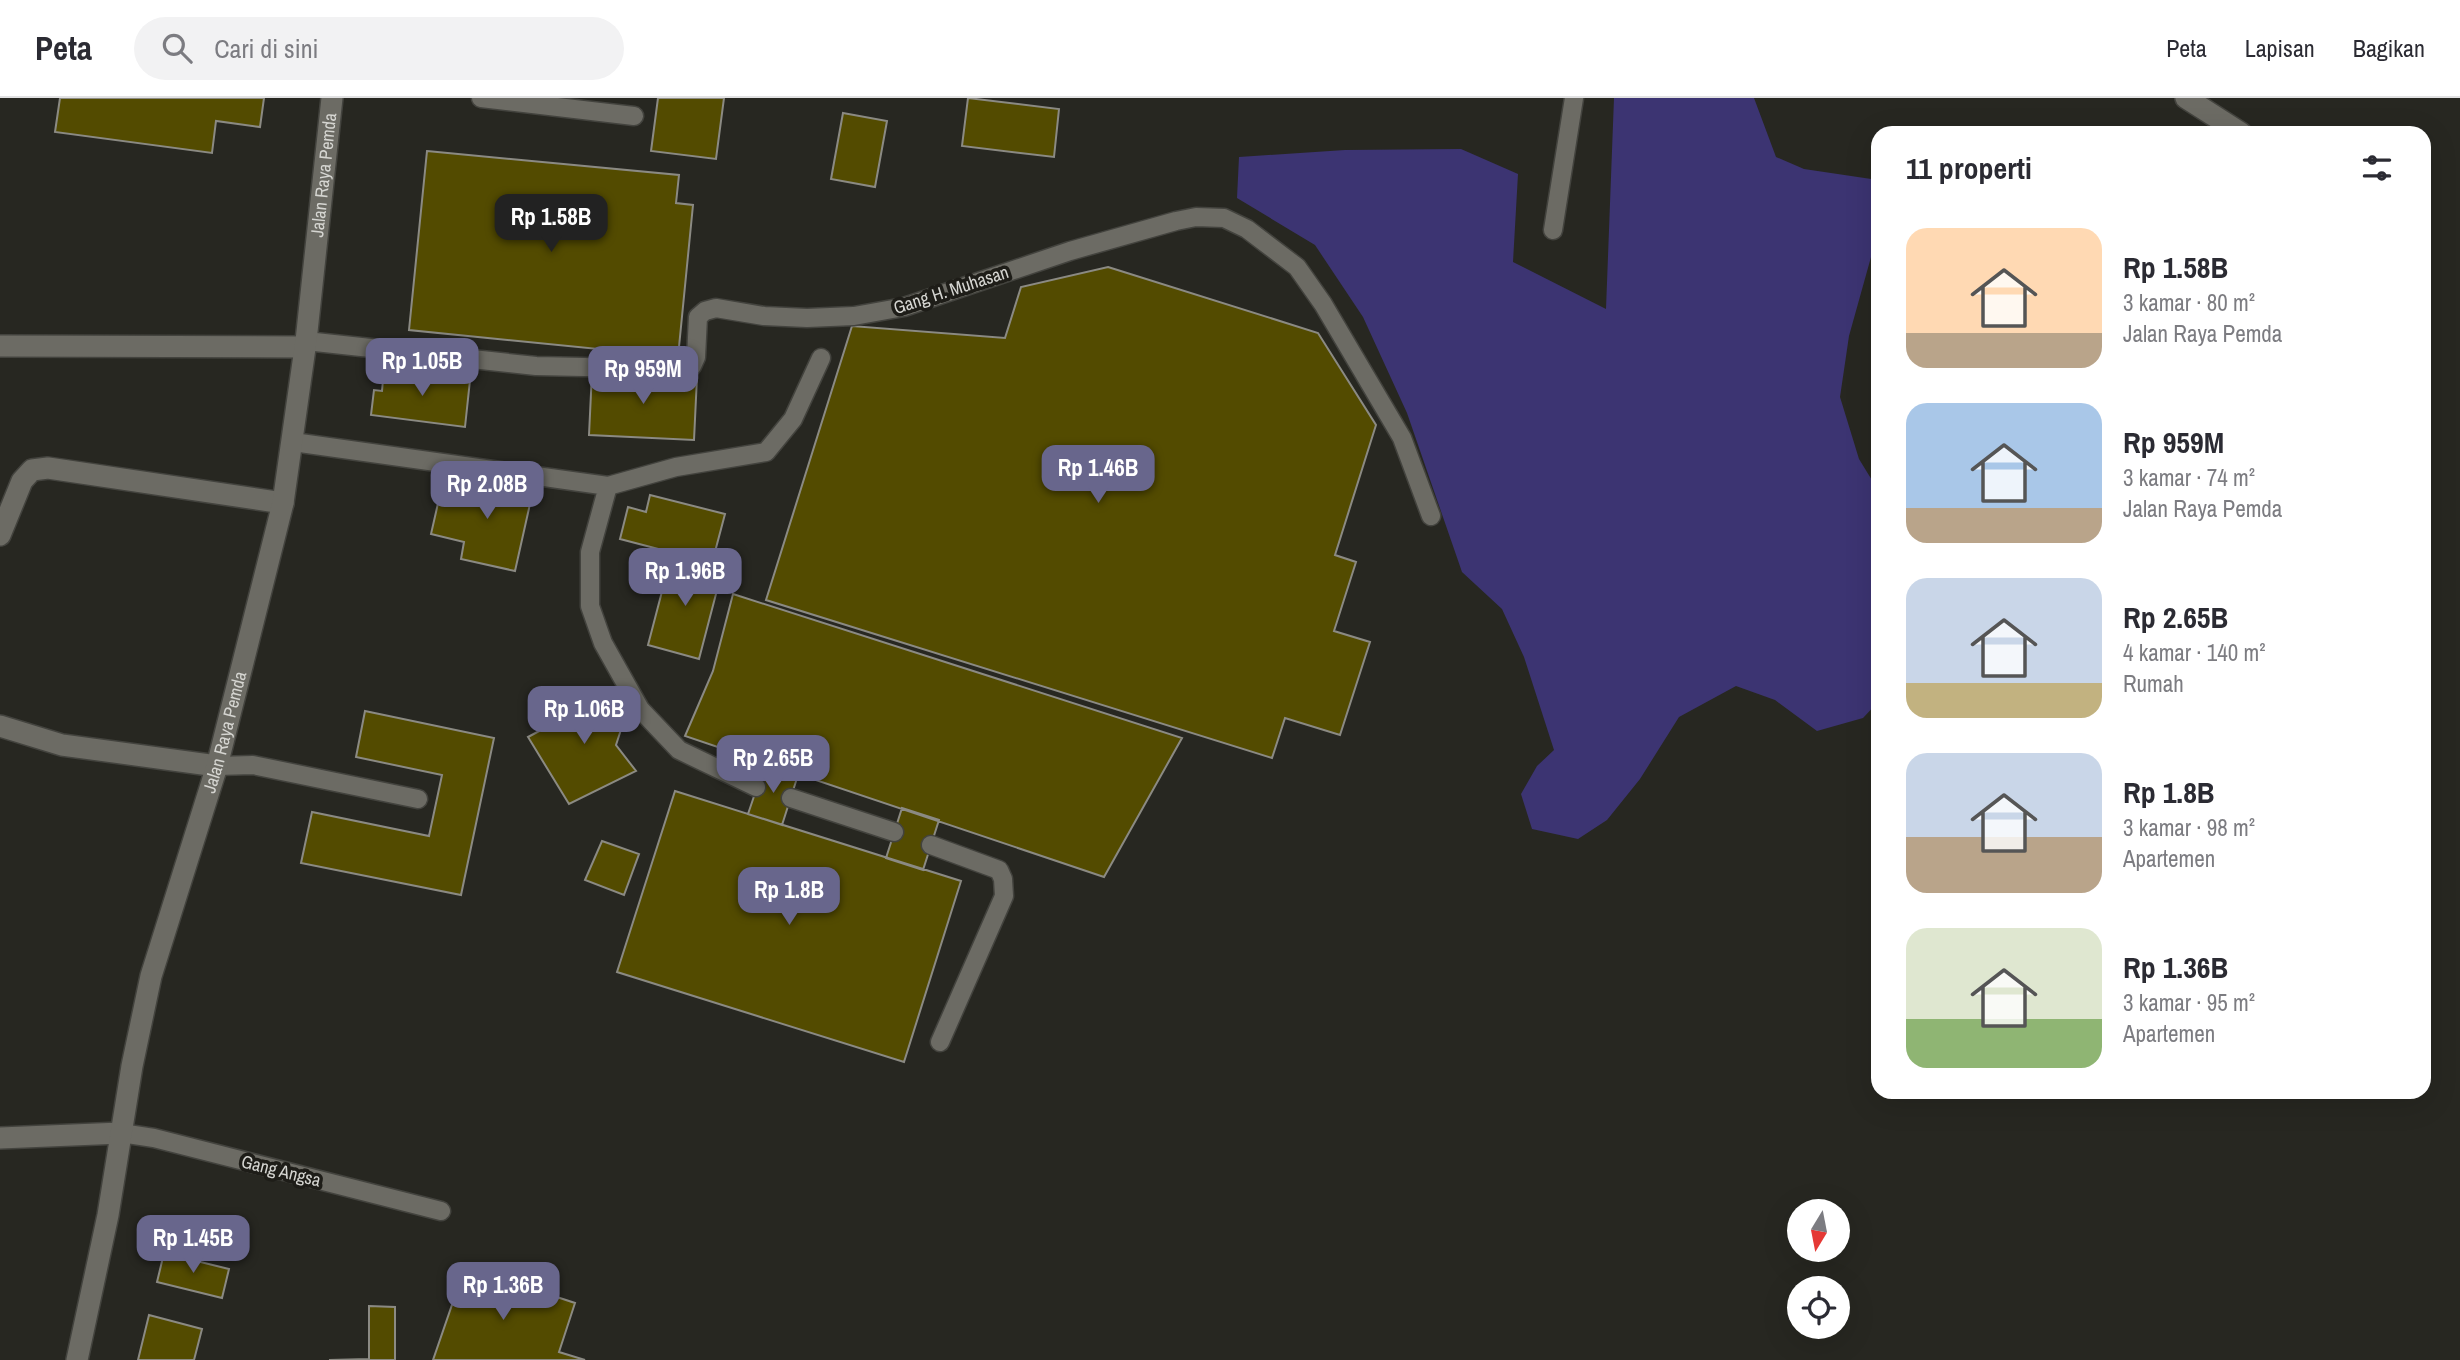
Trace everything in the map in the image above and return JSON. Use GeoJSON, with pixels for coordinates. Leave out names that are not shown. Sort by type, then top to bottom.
{"type":"FeatureCollection","features":[{"type":"Feature","properties":{"kind":"main road","name":"Jalan Raya Pemda"},"geometry":{"type":"LineString","coordinates":[[77,1360],[108,1215],[132,1066],[151,976],[217,766],[283,503],[306,344],[332,98]]}},
{"type":"Feature","properties":{"kind":"main road"},"geometry":{"type":"LineString","coordinates":[[2186,98],[2230,126]]}},
{"type":"Feature","properties":{"kind":"main road"},"geometry":{"type":"LineString","coordinates":[[0,346],[306,344]]}},
{"type":"Feature","properties":{"kind":"main road"},"geometry":{"type":"LineString","coordinates":[[0,535],[22,481],[32,470],[48,468],[283,503]]}},
{"type":"Feature","properties":{"kind":"main road"},"geometry":{"type":"LineString","coordinates":[[0,726],[62,745],[217,766]]}},
{"type":"Feature","properties":{"kind":"main road"},"geometry":{"type":"LineString","coordinates":[[0,1138],[121,1133]]}},
{"type":"Feature","properties":{"kind":"lane"},"geometry":{"type":"LineString","coordinates":[[481,98],[634,116]]}},
{"type":"Feature","properties":{"kind":"lane"},"geometry":{"type":"LineString","coordinates":[[1553,230],[1574,98]]}},
{"type":"Feature","properties":{"kind":"lane","name":"Gang H. Muhasan"},"geometry":{"type":"LineString","coordinates":[[306,344],[536,366],[679,369],[692,366],[696,357],[698,317],[705,311],[716,309],[764,316],[807,318],[866,314],[904,307],[1070,251],[1176,220],[1196,217],[1224,218],[1247,229],[1297,267],[1402,438],[1431,516]]}},
{"type":"Feature","properties":{"kind":"lane"},"geometry":{"type":"LineString","coordinates":[[293,442],[608,486],[677,467],[766,452],[793,419],[821,358]]}},
{"type":"Feature","properties":{"kind":"lane"},"geometry":{"type":"LineString","coordinates":[[608,486],[590,552],[590,606],[603,643],[640,709],[679,750],[757,787]]}},
{"type":"Feature","properties":{"kind":"lane"},"geometry":{"type":"LineString","coordinates":[[217,766],[253,765],[418,799]]}},
{"type":"Feature","properties":{"kind":"lane"},"geometry":{"type":"LineString","coordinates":[[791,798],[894,832]]}},
{"type":"Feature","properties":{"kind":"lane"},"geometry":{"type":"LineString","coordinates":[[931,845],[999,870],[1003,879],[1004,896],[940,1042]]}},
{"type":"Feature","properties":{"kind":"lane","name":"Gang Angsa"},"geometry":{"type":"LineString","coordinates":[[121,1133],[154,1138],[441,1212]]}},
{"type":"Feature","properties":{"kind":"shaded area"},"geometry":{"type":"Polygon","coordinates":[[[1614,98],[1754,98],[1776,157],[1804,169],[1871,179],[1871,257],[1849,336],[1840,397],[1859,459],[1871,479],[1871,709],[1863,718],[1817,731],[1775,700],[1736,686],[1679,717],[1640,779],[1607,820],[1578,839],[1532,829],[1521,794],[1537,766],[1554,750],[1524,657],[1502,609],[1462,572],[1407,413],[1363,317],[1315,245],[1237,198],[1239,157],[1345,150],[1461,149],[1518,174],[1513,262],[1606,309],[1614,98]]]}},
{"type":"Feature","properties":{"kind":"building"},"geometry":{"type":"Polygon","coordinates":[[[60,98],[264,98],[260,127],[216,121],[212,153],[55,132],[60,98]]]}},
{"type":"Feature","properties":{"kind":"building"},"geometry":{"type":"Polygon","coordinates":[[[658,98],[724,98],[716,159],[651,151],[658,98]]]}},
{"type":"Feature","properties":{"kind":"building"},"geometry":{"type":"Polygon","coordinates":[[[968,98],[1059,109],[1054,157],[962,146],[968,98]]]}},
{"type":"Feature","properties":{"kind":"building"},"geometry":{"type":"Polygon","coordinates":[[[843,113],[887,121],[875,187],[831,179],[843,113]]]}},
{"type":"Feature","properties":{"kind":"building"},"geometry":{"type":"Polygon","coordinates":[[[427,151],[679,175],[676,203],[693,205],[678,357],[409,330],[427,151]]]}},
{"type":"Feature","properties":{"kind":"building"},"geometry":{"type":"Polygon","coordinates":[[[1108,267],[1318,333],[1376,425],[1335,555],[1356,562],[1334,631],[1370,642],[1340,735],[1285,718],[1272,758],[766,600],[852,326],[1005,338],[1021,287],[1108,267]]]}},
{"type":"Feature","properties":{"kind":"building"},"geometry":{"type":"Polygon","coordinates":[[[384,369],[470,380],[465,427],[371,415],[374,390],[382,391],[384,369]]]}},
{"type":"Feature","properties":{"kind":"building"},"geometry":{"type":"Polygon","coordinates":[[[592,372],[697,377],[694,440],[589,435],[592,372]]]}},
{"type":"Feature","properties":{"kind":"building"},"geometry":{"type":"Polygon","coordinates":[[[472,473],[534,486],[515,571],[461,559],[464,542],[431,534],[439,499],[465,505],[472,473]]]}},
{"type":"Feature","properties":{"kind":"building"},"geometry":{"type":"Polygon","coordinates":[[[650,495],[725,514],[712,563],[620,539],[628,507],[646,512],[650,495]]]}},
{"type":"Feature","properties":{"kind":"building"},"geometry":{"type":"Polygon","coordinates":[[[671,557],[722,571],[699,659],[648,645],[671,557]]]}},
{"type":"Feature","properties":{"kind":"building"},"geometry":{"type":"Polygon","coordinates":[[[733,594],[1182,738],[1104,877],[685,736],[713,671],[733,594]]]}},
{"type":"Feature","properties":{"kind":"building"},"geometry":{"type":"Polygon","coordinates":[[[567,689],[628,708],[616,745],[636,771],[569,804],[528,737],[560,720],[567,689]]]}},
{"type":"Feature","properties":{"kind":"building"},"geometry":{"type":"Polygon","coordinates":[[[365,711],[494,738],[461,895],[301,863],[312,812],[429,836],[442,775],[356,757],[365,711]]]}},
{"type":"Feature","properties":{"kind":"building"},"geometry":{"type":"Polygon","coordinates":[[[765,764],[798,775],[782,825],[748,814],[765,764]]]}},
{"type":"Feature","properties":{"kind":"building"},"geometry":{"type":"Polygon","coordinates":[[[675,791],[961,881],[904,1062],[617,972],[675,791]]]}},
{"type":"Feature","properties":{"kind":"building"},"geometry":{"type":"Polygon","coordinates":[[[902,808],[939,820],[923,870],[886,858],[902,808]]]}},
{"type":"Feature","properties":{"kind":"building"},"geometry":{"type":"Polygon","coordinates":[[[602,841],[639,854],[624,895],[585,880],[602,841]]]}},
{"type":"Feature","properties":{"kind":"building"},"geometry":{"type":"Polygon","coordinates":[[[164,1253],[229,1269],[222,1298],[157,1282],[164,1253]]]}},
{"type":"Feature","properties":{"kind":"building"},"geometry":{"type":"Polygon","coordinates":[[[465,1267],[575,1303],[559,1352],[585,1360],[433,1360],[465,1267]]]}},
{"type":"Feature","properties":{"kind":"building"},"geometry":{"type":"Polygon","coordinates":[[[369,1306],[395,1307],[395,1360],[329,1360],[369,1359],[369,1306]]]}},
{"type":"Feature","properties":{"kind":"building"},"geometry":{"type":"Polygon","coordinates":[[[149,1315],[202,1329],[194,1360],[138,1360],[149,1315]]]}}]}
